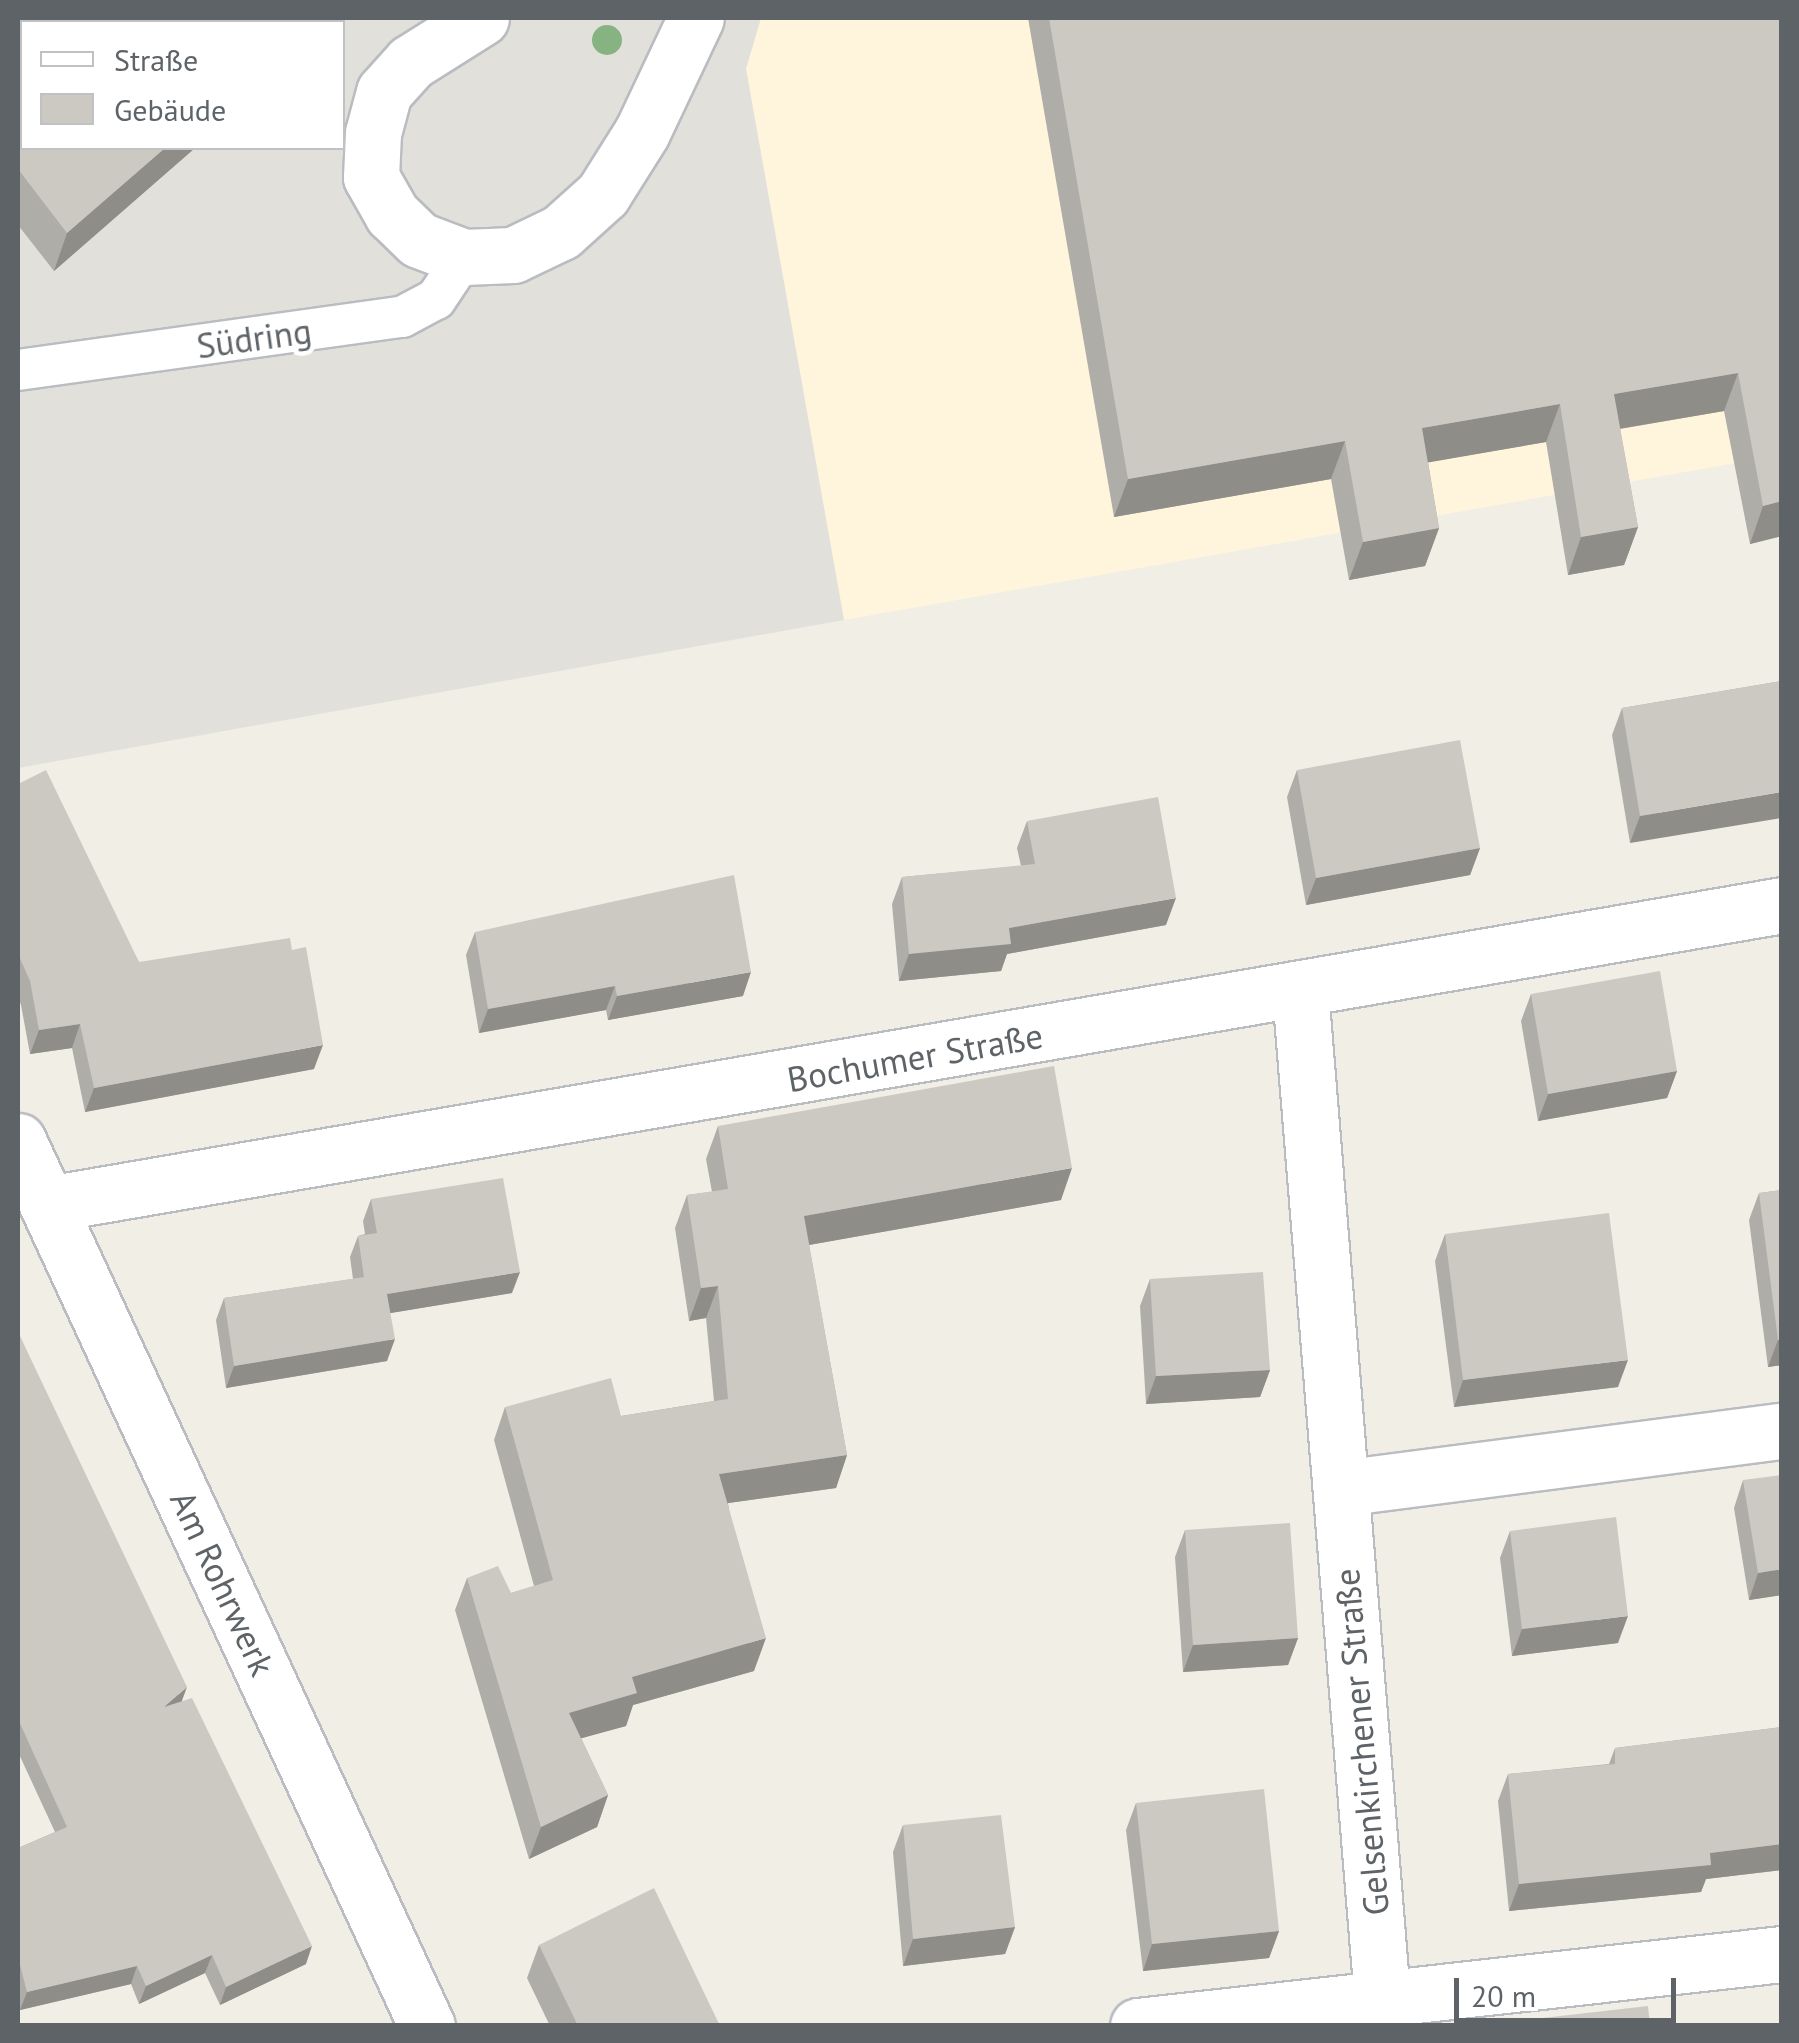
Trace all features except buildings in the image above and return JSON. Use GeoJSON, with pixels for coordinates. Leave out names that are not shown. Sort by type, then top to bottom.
{"type":"FeatureCollection","features":[{"type":"Feature","properties":{"kind":"street"},"geometry":{"type":"LineString","coordinates":[[480,18],[412,62],[384,92],[373,133],[371,177],[392,214],[420,240],[464,257],[512,254],[560,232],[604,194],[642,132],[696,18]]}},
{"type":"Feature","properties":{"kind":"street","name":"Bochumer Straße"},"geometry":{"type":"LineString","coordinates":[[48,1204],[1782,906]]}},
{"type":"Feature","properties":{"kind":"street","name":"Gelsenkirchener Straße"},"geometry":{"type":"LineString","coordinates":[[1300,991],[1382,1996]]}},
{"type":"Feature","properties":{"kind":"street","name":"Am Rohrwerk"},"geometry":{"type":"LineString","coordinates":[[18,1141],[428,2026]]}},
{"type":"Feature","properties":{"kind":"street"},"geometry":{"type":"LineString","coordinates":[[1341,1488],[1782,1431]]}},
{"type":"Feature","properties":{"kind":"street"},"geometry":{"type":"LineString","coordinates":[[1138,2026],[1782,1954]]}},
{"type":"Feature","properties":{"kind":"lane","name":"Südring"},"geometry":{"type":"LineString","coordinates":[[18,370],[402,317],[436,299],[464,257]]}},
{"type":"Feature","properties":{"kind":"shaded area"},"geometry":{"type":"Polygon","coordinates":[[[18,18],[761,18],[746,69],[844,620],[18,768],[18,18]]]}},
{"type":"Feature","properties":{"kind":"shaded area"},"geometry":{"type":"Polygon","coordinates":[[[761,18],[1781,18],[1781,455],[844,620],[746,68],[761,18]]]}}]}
